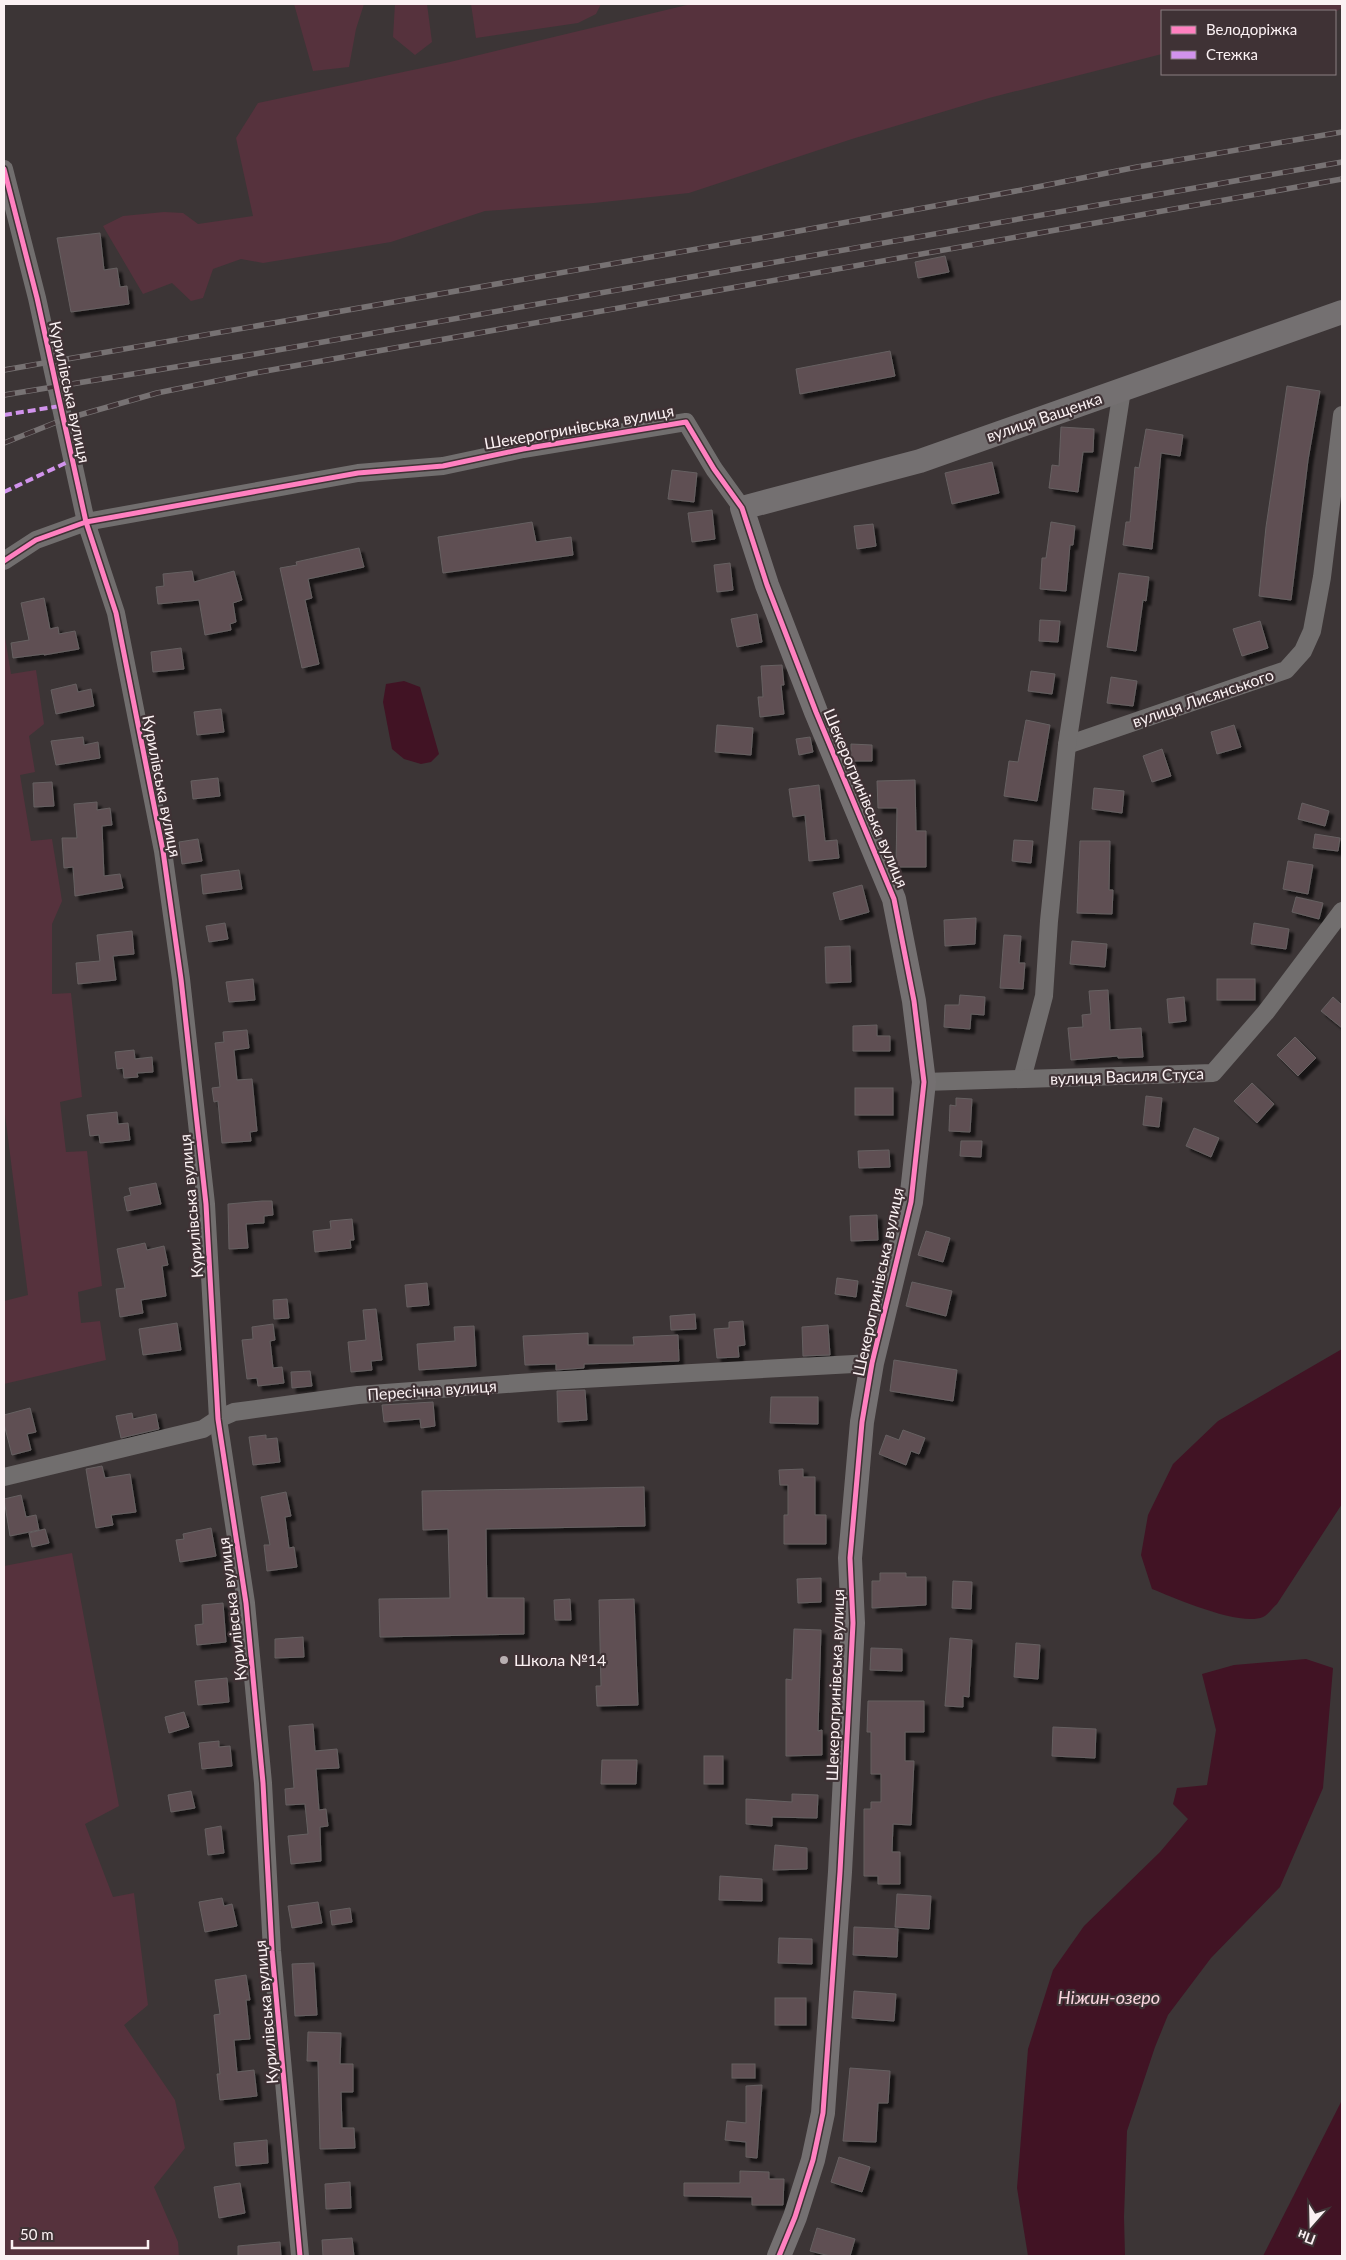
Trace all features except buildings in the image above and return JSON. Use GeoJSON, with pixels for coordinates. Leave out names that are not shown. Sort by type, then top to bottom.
{"type":"FeatureCollection","features":[{"type":"Feature","properties":{"kind":"street","name":"Курилівська вулиця"},"geometry":{"type":"LineString","coordinates":[[4,169],[37,298],[86,522],[116,613],[163,851],[181,979],[206,1204],[218,1419],[246,1602],[263,1783],[272,1951],[300,2256]]}},
{"type":"Feature","properties":{"kind":"street","name":"вулиця Ващенка"},"geometry":{"type":"LineString","coordinates":[[742,508],[920,461],[1342,312]]}},
{"type":"Feature","properties":{"kind":"street"},"geometry":{"type":"LineString","coordinates":[[1022,1079],[1044,996],[1049,921],[1066,745],[1122,390]]}},
{"type":"Feature","properties":{"kind":"street","name":"вулиця Лисянського"},"geometry":{"type":"LineString","coordinates":[[1066,745],[1286,670],[1303,651],[1312,631],[1322,577],[1342,415]]}},
{"type":"Feature","properties":{"kind":"street","name":"Шекерогринівська вулиця"},"geometry":{"type":"LineString","coordinates":[[4,560],[36,540],[86,522],[358,473],[442,466],[523,448],[686,422],[714,469],[742,508],[767,585],[813,703],[894,899],[914,1001],[924,1082],[911,1202],[872,1363],[862,1422],[850,1558],[853,1623],[840,1862],[823,2113],[813,2160],[796,2217],[779,2256]]}},
{"type":"Feature","properties":{"kind":"street","name":"вулиця Василя Стуса"},"geometry":{"type":"LineString","coordinates":[[924,1082],[1213,1073],[1266,1012],[1342,911]]}},
{"type":"Feature","properties":{"kind":"street","name":"Пересічна вулиця"},"geometry":{"type":"LineString","coordinates":[[4,1477],[203,1430],[218,1419],[234,1412],[358,1395],[547,1381],[872,1363]]}},
{"type":"Feature","properties":{"kind":"shaded area"},"geometry":{"type":"Polygon","coordinates":[[[294,4],[364,4],[356,29],[349,67],[313,71],[294,4]]]}},
{"type":"Feature","properties":{"kind":"shaded area"},"geometry":{"type":"Polygon","coordinates":[[[395,4],[427,4],[432,42],[415,55],[393,37],[395,4]]]}},
{"type":"Feature","properties":{"kind":"shaded area"},"geometry":{"type":"Polygon","coordinates":[[[471,4],[601,4],[596,14],[578,23],[476,38],[471,4]]]}},
{"type":"Feature","properties":{"kind":"shaded area"},"geometry":{"type":"Polygon","coordinates":[[[691,4],[1342,4],[1342,8],[1336,11],[1161,10],[1161,54],[989,98],[852,139],[689,193],[594,203],[485,211],[391,242],[263,263],[241,259],[213,269],[203,298],[191,301],[172,283],[143,294],[103,226],[123,216],[164,212],[183,213],[198,224],[253,216],[236,138],[258,103],[450,62],[691,4]]]}},
{"type":"Feature","properties":{"kind":"shaded area"},"geometry":{"type":"Polygon","coordinates":[[[4,631],[11,674],[36,670],[44,724],[29,736],[35,772],[20,775],[31,841],[52,839],[62,901],[52,924],[52,994],[71,993],[82,1097],[60,1102],[66,1152],[87,1151],[102,1286],[78,1292],[81,1323],[100,1321],[106,1360],[4,1384],[4,1301],[28,1295],[4,1107],[4,631]]]}},
{"type":"Feature","properties":{"kind":"shaded area"},"geometry":{"type":"Polygon","coordinates":[[[72,1553],[119,1806],[85,1824],[113,1897],[134,1893],[148,2005],[124,2025],[175,2100],[185,2148],[154,2187],[178,2242],[179,2256],[4,2256],[4,1566],[72,1553]]]}},
{"type":"Feature","properties":{"kind":"water"},"geometry":{"type":"Polygon","coordinates":[[[404,681],[420,687],[439,754],[431,762],[421,764],[404,759],[392,749],[383,702],[386,684],[404,681]]]}},
{"type":"Feature","properties":{"kind":"water"},"geometry":{"type":"Polygon","coordinates":[[[1342,1349],[1342,1504],[1277,1604],[1263,1617],[1253,1619],[1239,1618],[1208,1610],[1152,1589],[1141,1555],[1148,1515],[1173,1464],[1218,1421],[1342,1349]]]}},
{"type":"Feature","properties":{"kind":"water","name":"Ніжин-озеро"},"geometry":{"type":"Polygon","coordinates":[[[1306,1659],[1333,1668],[1323,1788],[1280,1887],[1211,1958],[1168,2015],[1155,2047],[1127,2131],[1124,2217],[1125,2256],[1028,2256],[1017,2188],[1028,2049],[1053,1970],[1084,1926],[1160,1852],[1188,1819],[1173,1804],[1177,1788],[1207,1785],[1216,1730],[1202,1674],[1234,1665],[1306,1659]]]}},
{"type":"Feature","properties":{"kind":"water"},"geometry":{"type":"Polygon","coordinates":[[[1342,2100],[1342,2256],[1263,2256],[1342,2100]]]}},
{"type":"Feature","properties":{"kind":"railway"},"geometry":{"type":"LineString","coordinates":[[4,370],[777,235],[1137,167],[1342,132]]}},
{"type":"Feature","properties":{"kind":"railway"},"geometry":{"type":"LineString","coordinates":[[4,395],[255,354],[1342,162]]}},
{"type":"Feature","properties":{"kind":"railway"},"geometry":{"type":"LineString","coordinates":[[4,443],[62,420],[157,393],[260,372],[1342,179]]}},
{"type":"Feature","properties":{"kind":"marked path"},"geometry":{"type":"LineString","coordinates":[[4,415],[60,406]]}},
{"type":"Feature","properties":{"kind":"marked path"},"geometry":{"type":"LineString","coordinates":[[4,492],[72,460]]}},
{"type":"Feature","properties":{"kind":"cycle path"},"geometry":{"type":"LineString","coordinates":[[4,169],[37,298],[86,522],[116,613],[163,851],[181,979],[206,1204],[218,1419],[246,1603],[263,1783],[272,1951],[300,2256]]}},
{"type":"Feature","properties":{"kind":"cycle path"},"geometry":{"type":"LineString","coordinates":[[4,561],[36,540],[86,522],[358,473],[443,466],[523,449],[686,422],[714,469],[742,508],[767,585],[816,712],[894,899],[914,1001],[924,1082],[911,1202],[872,1363],[862,1422],[850,1558],[853,1623],[840,1872],[823,2113],[813,2160],[795,2217],[779,2256]]}},
{"type":"Feature","properties":{"kind":"place","name":"Школа №14"},"geometry":{"type":"Point","coordinates":[504,1660]}}]}
